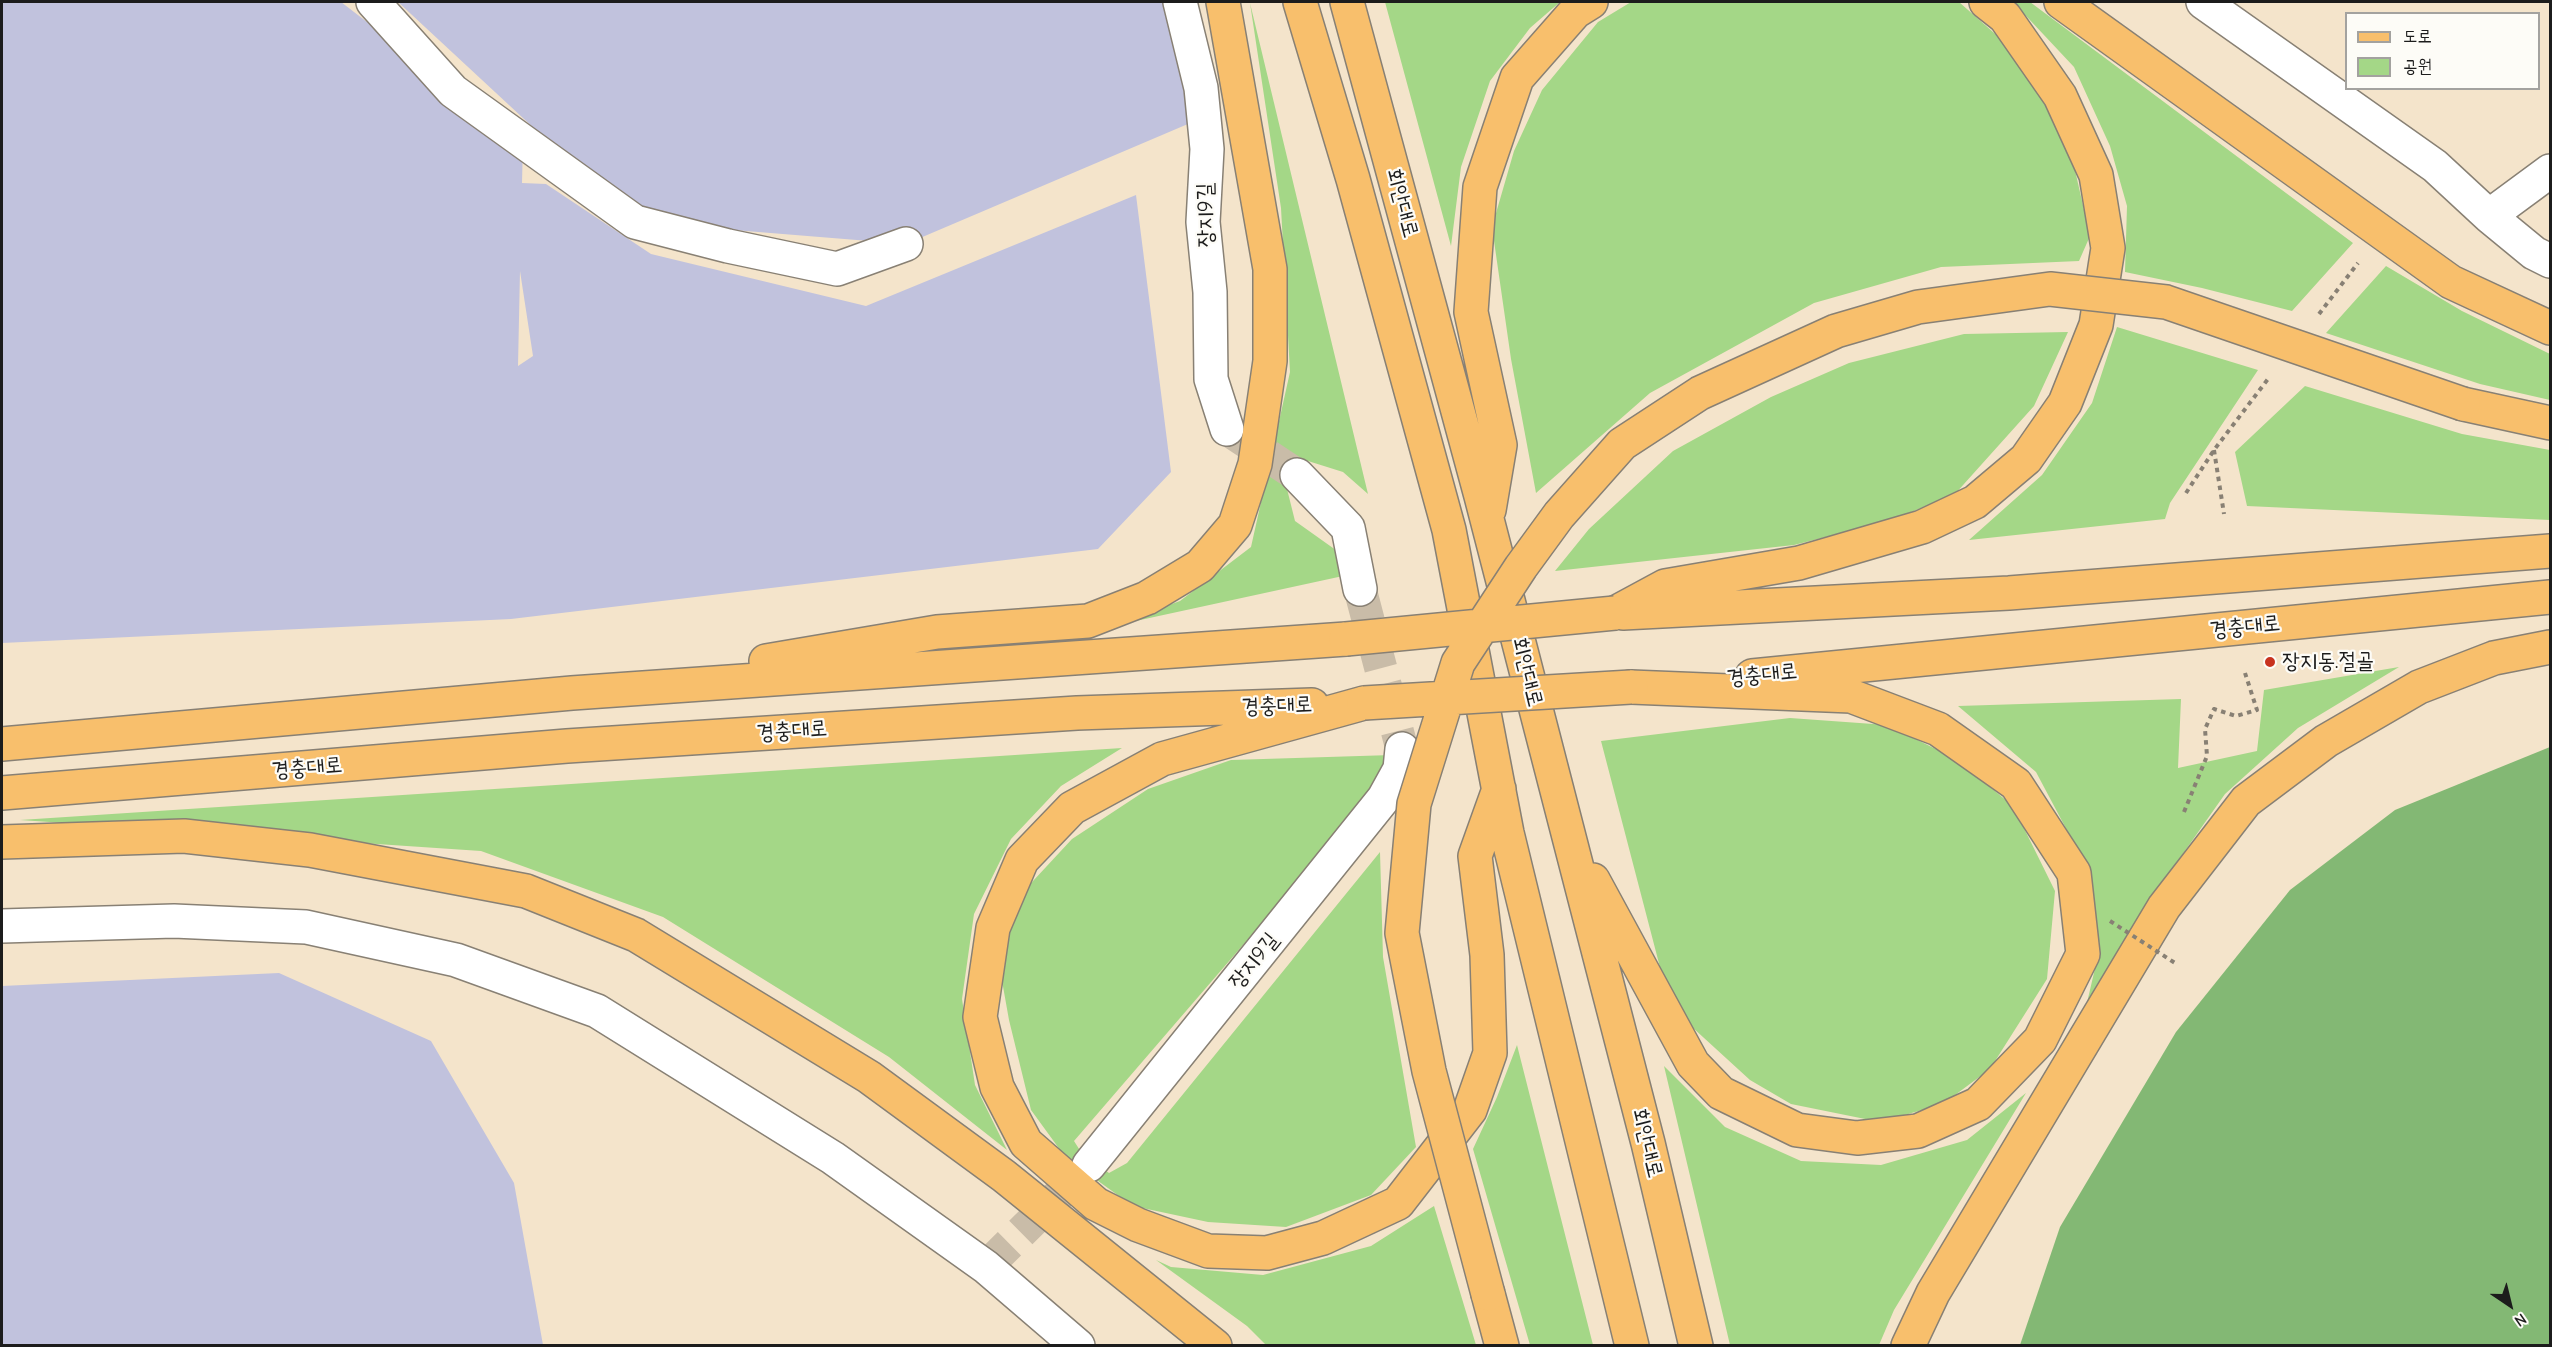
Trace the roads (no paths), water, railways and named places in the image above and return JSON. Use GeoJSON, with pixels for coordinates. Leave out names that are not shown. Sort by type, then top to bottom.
{"type":"FeatureCollection","features":[{"type":"Feature","properties":{"kind":"main road"},"geometry":{"type":"LineString","coordinates":[[572,693],[937,632],[1088,621],[1147,598],[1200,566],[1235,525],[1255,464],[1270,361],[1270,269],[1223,2]]}},
{"type":"Feature","properties":{"kind":"main road","name":"회안대로"},"geometry":{"type":"LineString","coordinates":[[1300,2],[1353,179],[1449,530],[1510,844],[1632,1346]]}},
{"type":"Feature","properties":{"kind":"main road","name":"회안대로"},"geometry":{"type":"LineString","coordinates":[[1347,2],[1488,521],[1648,1143],[1696,1346]]}},
{"type":"Feature","properties":{"kind":"main road"},"geometry":{"type":"LineString","coordinates":[[1488,521],[1500,445],[1471,312],[1480,187],[1517,78],[1575,12],[1591,2]]}},
{"type":"Feature","properties":{"kind":"main road"},"geometry":{"type":"LineString","coordinates":[[1615,614],[1665,586],[1800,563],[1922,527],[1975,502],[2026,459],[2066,403],[2096,325],[2108,248],[2096,175],[2060,96],[2005,17],[1986,2]]}},
{"type":"Feature","properties":{"kind":"main road"},"geometry":{"type":"LineString","coordinates":[[2061,2],[2451,282],[2550,328]]}},
{"type":"Feature","properties":{"kind":"main road"},"geometry":{"type":"LineString","coordinates":[[1502,1346],[1429,1071],[1402,933],[1414,804],[1458,663],[1559,514],[1622,444],[1700,393],[1836,331],[1918,307],[2050,289],[2166,302],[2463,404],[2550,423]]}},
{"type":"Feature","properties":{"kind":"main road"},"geometry":{"type":"LineString","coordinates":[[2,744],[572,693],[1346,639],[1615,614],[2009,593],[2550,551]]}},
{"type":"Feature","properties":{"kind":"main road","name":"경충대로"},"geometry":{"type":"LineString","coordinates":[[2,794],[567,746],[1077,713],[1364,703],[1631,687],[2550,597]]}},
{"type":"Feature","properties":{"kind":"main road"},"geometry":{"type":"LineString","coordinates":[[1908,1346],[1932,1293],[2164,907],[2246,801],[2326,741],[2419,687],[2494,658],[2550,647]]}},
{"type":"Feature","properties":{"kind":"main road"},"geometry":{"type":"LineString","coordinates":[[1568,833],[1693,1064],[1721,1093],[1797,1130],[1857,1138],[1918,1131],[1978,1104],[2040,1040],[2083,954],[2074,873],[2016,784],[1938,729],[1851,696],[1631,687]]}},
{"type":"Feature","properties":{"kind":"main road"},"geometry":{"type":"LineString","coordinates":[[1364,703],[1162,759],[1072,808],[1022,860],[993,928],[980,1017],[996,1087],[1026,1143],[1096,1204],[1138,1225],[1208,1251],[1267,1253],[1323,1238],[1398,1203],[1470,1110],[1491,1053],[1486,956],[1475,856],[1499,789]]}},
{"type":"Feature","properties":{"kind":"main road"},"geometry":{"type":"LineString","coordinates":[[2,842],[184,836],[310,850],[526,891],[636,935],[869,1077],[1004,1176],[1215,1346]]}},
{"type":"Feature","properties":{"kind":"street"},"geometry":{"type":"LineString","coordinates":[[373,2],[453,91],[635,222],[728,246],[837,269],[906,244]]}},
{"type":"Feature","properties":{"kind":"street","name":"장지9길"},"geometry":{"type":"LineString","coordinates":[[1180,2],[1201,88],[1207,149],[1203,222],[1210,292],[1211,379],[1227,429]]}},
{"type":"Feature","properties":{"kind":"street"},"geometry":{"type":"LineString","coordinates":[[2203,2],[2435,166],[2488,216],[2534,253],[2550,261]]}},
{"type":"Feature","properties":{"kind":"street"},"geometry":{"type":"LineString","coordinates":[[2488,216],[2550,171]]}},
{"type":"Feature","properties":{"kind":"street"},"geometry":{"type":"LineString","coordinates":[[1297,476],[1348,528],[1360,589]]}},
{"type":"Feature","properties":{"kind":"street","name":"장지9길"},"geometry":{"type":"LineString","coordinates":[[1089,1165],[1384,798],[1400,769],[1402,749]]}},
{"type":"Feature","properties":{"kind":"street"},"geometry":{"type":"LineString","coordinates":[[2,926],[174,921],[306,927],[456,960],[597,1011],[832,1158],[986,1268],[1078,1346]]}},
{"type":"Feature","properties":{"kind":"tunnel"},"geometry":{"type":"LineString","coordinates":[[1227,429],[1297,475]]}},
{"type":"Feature","properties":{"kind":"tunnel"},"geometry":{"type":"LineString","coordinates":[[1360,589],[1402,749]]}},
{"type":"Feature","properties":{"kind":"tunnel"},"geometry":{"type":"LineString","coordinates":[[986,1267],[1089,1165]]}},
{"type":"Feature","properties":{"kind":"place","name":"장지동.절골"},"geometry":{"type":"Point","coordinates":[2270,662]}}]}
